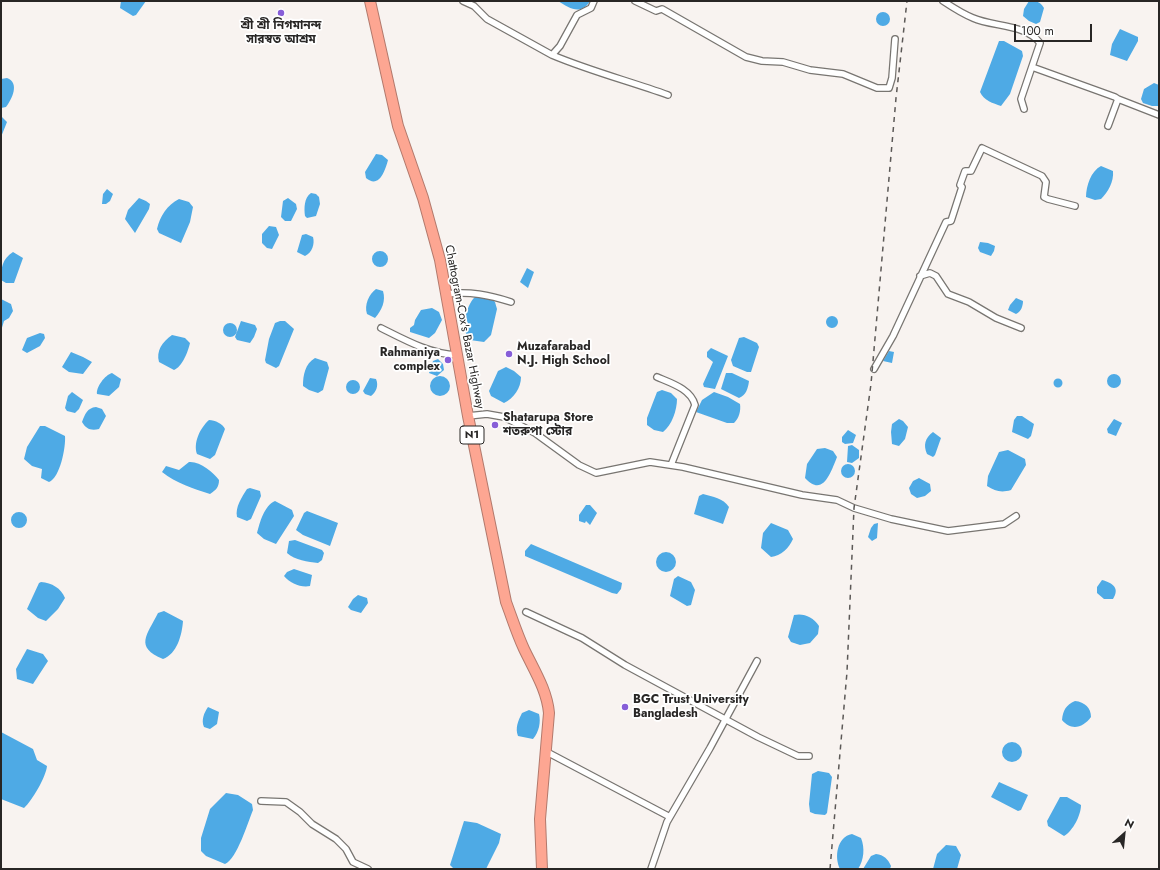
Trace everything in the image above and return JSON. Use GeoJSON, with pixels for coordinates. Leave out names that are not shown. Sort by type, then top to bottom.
{"type":"FeatureCollection","features":[{"type":"Feature","properties":{"kind":"highway","name":"Chattogram-Cox's Bazar Highway"},"geometry":{"type":"LineString","coordinates":[[370,1],[398,126],[425,204],[440,260],[468,416],[506,602],[514,626],[548,701],[549,713],[540,819],[542,869]]}},
{"type":"Feature","properties":{"kind":"street"},"geometry":{"type":"LineString","coordinates":[[463,1],[474,6],[487,19],[552,55],[582,68],[668,95]]}},
{"type":"Feature","properties":{"kind":"street"},"geometry":{"type":"LineString","coordinates":[[552,55],[560,46],[577,14],[591,8],[594,1]]}},
{"type":"Feature","properties":{"kind":"street"},"geometry":{"type":"LineString","coordinates":[[635,1],[656,11],[662,9],[746,57],[762,61],[783,62],[810,70],[843,74],[877,88],[889,88],[892,78],[895,39]]}},
{"type":"Feature","properties":{"kind":"street"},"geometry":{"type":"LineString","coordinates":[[942,1],[973,19],[1022,31],[1038,40],[1040,43],[1021,99],[1024,109]]}},
{"type":"Feature","properties":{"kind":"street"},"geometry":{"type":"LineString","coordinates":[[1032,67],[1115,96],[1118,100],[1159,115]]}},
{"type":"Feature","properties":{"kind":"street"},"geometry":{"type":"LineString","coordinates":[[1108,126],[1118,100]]}},
{"type":"Feature","properties":{"kind":"street"},"geometry":{"type":"LineString","coordinates":[[874,369],[893,336],[946,222],[951,221],[962,187],[960,185],[962,177],[965,171],[970,171],[982,148],[1042,176],[1046,182],[1044,197],[1075,206]]}},
{"type":"Feature","properties":{"kind":"street"},"geometry":{"type":"LineString","coordinates":[[920,276],[930,273],[936,276],[948,294],[969,302],[996,318],[1021,328]]}},
{"type":"Feature","properties":{"kind":"street"},"geometry":{"type":"LineString","coordinates":[[446,294],[470,292],[487,294],[511,302]]}},
{"type":"Feature","properties":{"kind":"street"},"geometry":{"type":"LineString","coordinates":[[381,328],[425,348],[444,354],[457,355]]}},
{"type":"Feature","properties":{"kind":"street"},"geometry":{"type":"LineString","coordinates":[[657,377],[687,391],[693,397],[695,404],[671,465]]}},
{"type":"Feature","properties":{"kind":"street"},"geometry":{"type":"LineString","coordinates":[[468,416],[487,414],[504,417],[535,433],[579,465],[596,473],[650,462],[671,465],[802,495],[838,500],[854,508],[891,519],[948,531],[1004,524],[1016,516]]}},
{"type":"Feature","properties":{"kind":"street"},"geometry":{"type":"LineString","coordinates":[[526,612],[582,638],[625,665],[758,737],[798,756],[809,756]]}},
{"type":"Feature","properties":{"kind":"street"},"geometry":{"type":"LineString","coordinates":[[651,869],[670,817],[757,661]]}},
{"type":"Feature","properties":{"kind":"street"},"geometry":{"type":"LineString","coordinates":[[545,751],[670,817]]}},
{"type":"Feature","properties":{"kind":"street"},"geometry":{"type":"LineString","coordinates":[[262,801],[286,802],[300,812],[312,824],[336,839],[346,849],[353,862],[368,869]]}},
{"type":"Feature","properties":{"kind":"water"},"geometry":{"type":"Polygon","coordinates":[[[121,1],[146,1],[136,15],[133,16],[120,8],[121,1]]]}},
{"type":"Feature","properties":{"kind":"water"},"geometry":{"type":"Polygon","coordinates":[[[558,1],[590,1],[583,8],[575,9],[558,1]]]}},
{"type":"Feature","properties":{"kind":"water"},"geometry":{"type":"Polygon","coordinates":[[[1029,1],[1038,2],[1044,8],[1040,22],[1036,24],[1023,16],[1024,9],[1029,1]]]}},
{"type":"Feature","properties":{"kind":"water"},"geometry":{"type":"Polygon","coordinates":[[[880,12],[886,12],[890,16],[890,22],[886,26],[880,26],[876,22],[876,16],[880,12]]]}},
{"type":"Feature","properties":{"kind":"water"},"geometry":{"type":"Polygon","coordinates":[[[1120,29],[1138,37],[1138,41],[1127,61],[1110,55],[1112,44],[1120,29]]]}},
{"type":"Feature","properties":{"kind":"water"},"geometry":{"type":"Polygon","coordinates":[[[999,41],[1004,41],[1022,51],[1023,56],[1010,94],[1001,106],[986,100],[980,92],[999,41]]]}},
{"type":"Feature","properties":{"kind":"water"},"geometry":{"type":"Polygon","coordinates":[[[7,78],[11,80],[14,91],[11,100],[6,107],[1,108],[1,79],[7,78]]]}},
{"type":"Feature","properties":{"kind":"water"},"geometry":{"type":"Polygon","coordinates":[[[1154,83],[1159,85],[1159,106],[1152,106],[1143,103],[1141,99],[1144,89],[1154,83]]]}},
{"type":"Feature","properties":{"kind":"water"},"geometry":{"type":"Polygon","coordinates":[[[1,116],[7,122],[1,137],[1,116]]]}},
{"type":"Feature","properties":{"kind":"water"},"geometry":{"type":"Polygon","coordinates":[[[376,154],[382,155],[388,160],[381,177],[378,180],[371,181],[366,178],[365,172],[376,154]]]}},
{"type":"Feature","properties":{"kind":"water"},"geometry":{"type":"Polygon","coordinates":[[[1101,166],[1113,171],[1113,179],[1104,196],[1101,199],[1095,200],[1086,197],[1087,188],[1094,171],[1101,166]]]}},
{"type":"Feature","properties":{"kind":"water"},"geometry":{"type":"Polygon","coordinates":[[[107,189],[113,194],[110,201],[106,204],[102,204],[103,194],[107,189]]]}},
{"type":"Feature","properties":{"kind":"water"},"geometry":{"type":"Polygon","coordinates":[[[311,193],[316,194],[319,197],[320,204],[316,216],[307,218],[305,216],[305,203],[311,193]]]}},
{"type":"Feature","properties":{"kind":"water"},"geometry":{"type":"Polygon","coordinates":[[[139,198],[150,204],[149,209],[135,233],[125,219],[128,210],[139,198]]]}},
{"type":"Feature","properties":{"kind":"water"},"geometry":{"type":"Polygon","coordinates":[[[288,198],[296,204],[297,209],[291,221],[285,221],[281,217],[283,201],[288,198]]]}},
{"type":"Feature","properties":{"kind":"water"},"geometry":{"type":"Polygon","coordinates":[[[179,199],[189,202],[193,207],[190,222],[181,243],[159,233],[157,229],[165,211],[171,204],[179,199]]]}},
{"type":"Feature","properties":{"kind":"water"},"geometry":{"type":"Polygon","coordinates":[[[269,226],[276,227],[279,235],[272,249],[267,248],[262,243],[262,234],[269,226]]]}},
{"type":"Feature","properties":{"kind":"water"},"geometry":{"type":"Polygon","coordinates":[[[306,234],[313,237],[314,242],[311,251],[305,256],[297,252],[302,235],[306,234]]]}},
{"type":"Feature","properties":{"kind":"water"},"geometry":{"type":"Polygon","coordinates":[[[980,242],[995,246],[991,256],[980,252],[978,248],[980,242]]]}},
{"type":"Feature","properties":{"kind":"water"},"geometry":{"type":"Polygon","coordinates":[[[377,251],[383,251],[388,256],[386,265],[383,267],[377,267],[372,262],[372,256],[377,251]]]}},
{"type":"Feature","properties":{"kind":"water"},"geometry":{"type":"Polygon","coordinates":[[[13,252],[23,258],[14,283],[6,283],[1,280],[2,268],[6,258],[13,252]]]}},
{"type":"Feature","properties":{"kind":"water"},"geometry":{"type":"Polygon","coordinates":[[[527,268],[534,272],[528,288],[520,282],[527,268]]]}},
{"type":"Feature","properties":{"kind":"water"},"geometry":{"type":"Polygon","coordinates":[[[376,289],[383,291],[384,302],[380,312],[375,318],[367,314],[366,307],[369,297],[376,289]]]}},
{"type":"Feature","properties":{"kind":"water"},"geometry":{"type":"Polygon","coordinates":[[[475,297],[492,299],[495,302],[497,309],[491,335],[484,342],[470,340],[465,331],[467,312],[470,303],[475,297]]]}},
{"type":"Feature","properties":{"kind":"water"},"geometry":{"type":"Polygon","coordinates":[[[1016,298],[1023,301],[1023,305],[1016,314],[1008,310],[1016,298]]]}},
{"type":"Feature","properties":{"kind":"water"},"geometry":{"type":"Polygon","coordinates":[[[1,299],[11,304],[13,311],[9,318],[4,321],[1,331],[1,299]]]}},
{"type":"Feature","properties":{"kind":"water"},"geometry":{"type":"Polygon","coordinates":[[[432,308],[439,312],[442,320],[435,333],[429,338],[410,332],[410,328],[414,325],[415,320],[421,310],[432,308]]]}},
{"type":"Feature","properties":{"kind":"water"},"geometry":{"type":"Polygon","coordinates":[[[830,316],[834,316],[838,322],[834,328],[830,328],[826,324],[826,320],[830,316]]]}},
{"type":"Feature","properties":{"kind":"water"},"geometry":{"type":"Polygon","coordinates":[[[241,321],[255,325],[257,329],[250,343],[237,340],[235,337],[241,321]]]}},
{"type":"Feature","properties":{"kind":"water"},"geometry":{"type":"Polygon","coordinates":[[[285,321],[294,329],[279,366],[276,368],[266,363],[265,360],[269,339],[275,323],[285,321]]]}},
{"type":"Feature","properties":{"kind":"water"},"geometry":{"type":"Polygon","coordinates":[[[230,323],[235,325],[237,330],[235,335],[230,337],[225,335],[223,330],[225,325],[230,323]]]}},
{"type":"Feature","properties":{"kind":"water"},"geometry":{"type":"Polygon","coordinates":[[[40,333],[44,334],[45,338],[40,346],[27,353],[22,350],[27,338],[40,333]]]}},
{"type":"Feature","properties":{"kind":"water"},"geometry":{"type":"Polygon","coordinates":[[[172,335],[185,338],[190,343],[182,363],[174,370],[159,362],[158,358],[159,350],[165,341],[172,335]]]}},
{"type":"Feature","properties":{"kind":"water"},"geometry":{"type":"Polygon","coordinates":[[[744,337],[757,343],[759,347],[751,372],[747,372],[733,366],[731,360],[739,338],[744,337]]]}},
{"type":"Feature","properties":{"kind":"water"},"geometry":{"type":"Polygon","coordinates":[[[711,348],[728,356],[715,389],[704,387],[703,384],[713,362],[707,357],[707,352],[711,348]]]}},
{"type":"Feature","properties":{"kind":"water"},"geometry":{"type":"Polygon","coordinates":[[[889,351],[894,352],[892,363],[883,361],[889,351]]]}},
{"type":"Feature","properties":{"kind":"water"},"geometry":{"type":"Polygon","coordinates":[[[71,352],[92,362],[83,374],[69,372],[62,367],[71,352]]]}},
{"type":"Feature","properties":{"kind":"water"},"geometry":{"type":"Polygon","coordinates":[[[315,358],[327,362],[329,368],[323,390],[318,393],[303,386],[305,370],[309,363],[315,358]]]}},
{"type":"Feature","properties":{"kind":"water"},"geometry":{"type":"Polygon","coordinates":[[[438,359],[443,364],[444,370],[437,376],[429,373],[433,361],[438,359]]]}},
{"type":"Feature","properties":{"kind":"water"},"geometry":{"type":"Polygon","coordinates":[[[506,367],[521,377],[521,381],[516,392],[504,403],[491,396],[489,391],[498,371],[506,367]]]}},
{"type":"Feature","properties":{"kind":"water"},"geometry":{"type":"Polygon","coordinates":[[[112,373],[121,379],[119,387],[109,396],[97,394],[98,388],[102,382],[109,374],[112,373]]]}},
{"type":"Feature","properties":{"kind":"water"},"geometry":{"type":"Polygon","coordinates":[[[726,373],[732,373],[749,381],[746,391],[741,397],[739,398],[721,389],[726,373]]]}},
{"type":"Feature","properties":{"kind":"water"},"geometry":{"type":"Polygon","coordinates":[[[1111,374],[1117,374],[1121,378],[1121,384],[1117,388],[1111,388],[1107,384],[1107,378],[1111,374]]]}},
{"type":"Feature","properties":{"kind":"water"},"geometry":{"type":"Polygon","coordinates":[[[440,376],[447,379],[450,386],[447,393],[440,396],[433,393],[430,386],[433,379],[440,376]]]}},
{"type":"Feature","properties":{"kind":"water"},"geometry":{"type":"Polygon","coordinates":[[[370,378],[376,379],[377,384],[376,391],[371,396],[365,394],[363,391],[370,378]]]}},
{"type":"Feature","properties":{"kind":"water"},"geometry":{"type":"Polygon","coordinates":[[[1058,378],[1063,383],[1058,388],[1053,383],[1058,378]]]}},
{"type":"Feature","properties":{"kind":"water"},"geometry":{"type":"Polygon","coordinates":[[[350,380],[356,380],[360,384],[360,390],[356,394],[350,394],[346,390],[346,384],[350,380]]]}},
{"type":"Feature","properties":{"kind":"water"},"geometry":{"type":"Polygon","coordinates":[[[662,390],[671,393],[677,399],[673,417],[663,432],[654,430],[647,425],[647,418],[657,392],[662,390]]]}},
{"type":"Feature","properties":{"kind":"water"},"geometry":{"type":"Polygon","coordinates":[[[72,392],[83,400],[79,409],[75,413],[67,411],[65,408],[68,396],[72,392]]]}},
{"type":"Feature","properties":{"kind":"water"},"geometry":{"type":"Polygon","coordinates":[[[714,392],[728,397],[740,404],[739,414],[734,423],[727,423],[696,412],[702,400],[714,392]]]}},
{"type":"Feature","properties":{"kind":"water"},"geometry":{"type":"Polygon","coordinates":[[[96,407],[102,409],[106,416],[99,429],[91,430],[82,422],[88,410],[96,407]]]}},
{"type":"Feature","properties":{"kind":"water"},"geometry":{"type":"Polygon","coordinates":[[[1017,416],[1022,416],[1034,424],[1031,436],[1028,439],[1012,432],[1014,420],[1017,416]]]}},
{"type":"Feature","properties":{"kind":"water"},"geometry":{"type":"Polygon","coordinates":[[[899,419],[908,427],[905,439],[899,446],[892,444],[891,432],[892,424],[899,419]]]}},
{"type":"Feature","properties":{"kind":"water"},"geometry":{"type":"Polygon","coordinates":[[[1114,419],[1122,423],[1116,436],[1108,433],[1107,429],[1114,419]]]}},
{"type":"Feature","properties":{"kind":"water"},"geometry":{"type":"Polygon","coordinates":[[[209,420],[222,425],[225,429],[215,455],[210,459],[197,454],[196,450],[198,436],[209,420]]]}},
{"type":"Feature","properties":{"kind":"water"},"geometry":{"type":"Polygon","coordinates":[[[40,426],[45,426],[65,436],[62,462],[56,475],[49,482],[41,478],[42,469],[32,466],[24,459],[27,447],[40,426]]]}},
{"type":"Feature","properties":{"kind":"water"},"geometry":{"type":"Polygon","coordinates":[[[848,430],[856,435],[853,443],[845,444],[842,442],[842,437],[848,430]]]}},
{"type":"Feature","properties":{"kind":"water"},"geometry":{"type":"Polygon","coordinates":[[[933,432],[941,438],[933,457],[927,454],[925,445],[928,437],[933,432]]]}},
{"type":"Feature","properties":{"kind":"water"},"geometry":{"type":"Polygon","coordinates":[[[852,445],[859,450],[859,458],[852,463],[847,462],[848,446],[852,445]]]}},
{"type":"Feature","properties":{"kind":"water"},"geometry":{"type":"Polygon","coordinates":[[[825,448],[833,451],[837,457],[826,481],[817,485],[811,483],[805,478],[807,464],[817,449],[825,448]]]}},
{"type":"Feature","properties":{"kind":"water"},"geometry":{"type":"Polygon","coordinates":[[[1008,450],[1025,459],[1026,465],[1011,490],[995,490],[987,486],[988,476],[999,452],[1008,450]]]}},
{"type":"Feature","properties":{"kind":"water"},"geometry":{"type":"Polygon","coordinates":[[[189,462],[202,465],[219,480],[218,486],[214,491],[210,494],[191,488],[162,472],[166,466],[179,470],[189,462]]]}},
{"type":"Feature","properties":{"kind":"water"},"geometry":{"type":"Polygon","coordinates":[[[848,464],[853,466],[855,471],[853,476],[848,478],[843,476],[841,471],[843,466],[848,464]]]}},
{"type":"Feature","properties":{"kind":"water"},"geometry":{"type":"Polygon","coordinates":[[[919,478],[930,484],[931,491],[925,496],[917,498],[911,494],[909,488],[913,481],[919,478]]]}},
{"type":"Feature","properties":{"kind":"water"},"geometry":{"type":"Polygon","coordinates":[[[250,488],[260,491],[261,496],[251,519],[247,521],[237,517],[237,513],[241,499],[247,489],[250,488]]]}},
{"type":"Feature","properties":{"kind":"water"},"geometry":{"type":"Polygon","coordinates":[[[703,494],[721,500],[729,507],[723,524],[694,514],[699,496],[703,494]]]}},
{"type":"Feature","properties":{"kind":"water"},"geometry":{"type":"Polygon","coordinates":[[[275,501],[292,510],[294,516],[276,544],[264,539],[257,533],[265,510],[275,501]]]}},
{"type":"Feature","properties":{"kind":"water"},"geometry":{"type":"Polygon","coordinates":[[[586,505],[590,505],[597,513],[590,525],[586,521],[585,523],[579,521],[579,515],[586,505]]]}},
{"type":"Feature","properties":{"kind":"water"},"geometry":{"type":"Polygon","coordinates":[[[307,511],[338,523],[330,546],[303,535],[296,530],[304,513],[307,511]]]}},
{"type":"Feature","properties":{"kind":"water"},"geometry":{"type":"Polygon","coordinates":[[[19,512],[25,514],[27,520],[25,526],[19,528],[13,526],[11,520],[13,514],[19,512]]]}},
{"type":"Feature","properties":{"kind":"water"},"geometry":{"type":"Polygon","coordinates":[[[771,523],[788,530],[793,539],[784,551],[771,557],[761,548],[763,533],[771,523]]]}},
{"type":"Feature","properties":{"kind":"water"},"geometry":{"type":"Polygon","coordinates":[[[878,523],[877,538],[872,541],[868,537],[871,528],[874,524],[878,523]]]}},
{"type":"Feature","properties":{"kind":"water"},"geometry":{"type":"Polygon","coordinates":[[[295,540],[322,550],[324,553],[322,560],[318,563],[310,562],[298,559],[287,553],[289,541],[295,540]]]}},
{"type":"Feature","properties":{"kind":"water"},"geometry":{"type":"Polygon","coordinates":[[[531,544],[622,583],[621,589],[617,594],[612,593],[525,556],[525,551],[531,544]]]}},
{"type":"Feature","properties":{"kind":"water"},"geometry":{"type":"Polygon","coordinates":[[[666,552],[673,555],[676,562],[673,569],[666,572],[659,569],[656,562],[659,555],[666,552]]]}},
{"type":"Feature","properties":{"kind":"water"},"geometry":{"type":"Polygon","coordinates":[[[294,569],[312,575],[310,586],[296,584],[289,581],[284,576],[287,572],[294,569]]]}},
{"type":"Feature","properties":{"kind":"water"},"geometry":{"type":"Polygon","coordinates":[[[678,576],[691,582],[695,590],[691,605],[687,606],[670,596],[674,579],[678,576]]]}},
{"type":"Feature","properties":{"kind":"water"},"geometry":{"type":"Polygon","coordinates":[[[1102,580],[1114,586],[1116,592],[1113,599],[1104,599],[1097,593],[1097,587],[1102,580]]]}},
{"type":"Feature","properties":{"kind":"water"},"geometry":{"type":"Polygon","coordinates":[[[41,582],[56,587],[61,591],[65,598],[58,609],[46,621],[38,618],[27,609],[39,583],[41,582]]]}},
{"type":"Feature","properties":{"kind":"water"},"geometry":{"type":"Polygon","coordinates":[[[358,595],[367,598],[368,603],[361,613],[351,610],[348,607],[353,599],[358,595]]]}},
{"type":"Feature","properties":{"kind":"water"},"geometry":{"type":"Polygon","coordinates":[[[164,611],[183,621],[178,643],[172,653],[163,659],[148,650],[146,640],[147,634],[158,613],[164,611]]]}},
{"type":"Feature","properties":{"kind":"water"},"geometry":{"type":"Polygon","coordinates":[[[794,615],[808,616],[819,626],[818,634],[810,643],[800,645],[791,642],[788,637],[794,615]]]}},
{"type":"Feature","properties":{"kind":"water"},"geometry":{"type":"Polygon","coordinates":[[[27,649],[43,654],[48,661],[33,684],[17,679],[16,669],[27,649]]]}},
{"type":"Feature","properties":{"kind":"water"},"geometry":{"type":"Polygon","coordinates":[[[1075,701],[1082,703],[1089,708],[1091,717],[1081,726],[1073,727],[1069,726],[1062,720],[1063,713],[1066,708],[1069,704],[1075,701]]]}},
{"type":"Feature","properties":{"kind":"water"},"geometry":{"type":"Polygon","coordinates":[[[208,707],[219,712],[217,724],[210,729],[204,727],[203,722],[204,714],[208,707]]]}},
{"type":"Feature","properties":{"kind":"water"},"geometry":{"type":"Polygon","coordinates":[[[529,710],[539,714],[540,717],[540,724],[533,739],[518,736],[517,733],[517,724],[522,713],[529,710]]]}},
{"type":"Feature","properties":{"kind":"water"},"geometry":{"type":"Polygon","coordinates":[[[1,732],[33,749],[37,760],[47,766],[38,788],[24,808],[1,799],[1,732]]]}},
{"type":"Feature","properties":{"kind":"water"},"geometry":{"type":"Polygon","coordinates":[[[1012,742],[1019,745],[1022,752],[1019,759],[1012,762],[1005,759],[1002,752],[1005,745],[1012,742]]]}},
{"type":"Feature","properties":{"kind":"water"},"geometry":{"type":"Polygon","coordinates":[[[818,771],[829,773],[832,777],[827,813],[825,815],[810,812],[809,804],[812,774],[818,771]]]}},
{"type":"Feature","properties":{"kind":"water"},"geometry":{"type":"Polygon","coordinates":[[[999,782],[1028,795],[1021,810],[1018,811],[991,797],[999,782]]]}},
{"type":"Feature","properties":{"kind":"water"},"geometry":{"type":"Polygon","coordinates":[[[226,793],[238,795],[252,804],[253,810],[238,848],[234,855],[225,864],[206,856],[201,851],[201,838],[210,809],[226,793]]]}},
{"type":"Feature","properties":{"kind":"water"},"geometry":{"type":"Polygon","coordinates":[[[1060,797],[1067,797],[1081,805],[1080,813],[1076,822],[1064,836],[1048,826],[1047,821],[1060,797]]]}},
{"type":"Feature","properties":{"kind":"water"},"geometry":{"type":"Polygon","coordinates":[[[464,821],[477,823],[501,834],[499,843],[486,869],[454,869],[450,865],[464,821]]]}},
{"type":"Feature","properties":{"kind":"water"},"geometry":{"type":"Polygon","coordinates":[[[852,834],[861,838],[863,850],[862,862],[858,869],[840,869],[837,859],[838,848],[843,839],[852,834]]]}},
{"type":"Feature","properties":{"kind":"water"},"geometry":{"type":"Polygon","coordinates":[[[946,845],[956,846],[961,855],[957,869],[933,869],[937,854],[946,845]]]}},
{"type":"Feature","properties":{"kind":"water"},"geometry":{"type":"Polygon","coordinates":[[[876,854],[887,859],[891,866],[890,869],[863,869],[871,856],[876,854]]]}},
{"type":"Feature","properties":{"kind":"railway"},"geometry":{"type":"LineString","coordinates":[[830,869],[847,672],[854,508],[871,384],[896,98],[907,1]]}},
{"type":"Feature","properties":{"kind":"place","name":"শ্রী শ্রী নিগমানন্দ সারস্বত আশ্রম"},"geometry":{"type":"Point","coordinates":[281,13]}},
{"type":"Feature","properties":{"kind":"place","name":"Muzafarabad N.J. High School"},"geometry":{"type":"Point","coordinates":[509,354]}},
{"type":"Feature","properties":{"kind":"place","name":"Rahmaniya complex"},"geometry":{"type":"Point","coordinates":[448,360]}},
{"type":"Feature","properties":{"kind":"place","name":"Shatarupa Store শতরুপা স্টোর"},"geometry":{"type":"Point","coordinates":[495,425]}},
{"type":"Feature","properties":{"kind":"place","name":"BGC Trust University Bangladesh"},"geometry":{"type":"Point","coordinates":[625,707]}}]}
